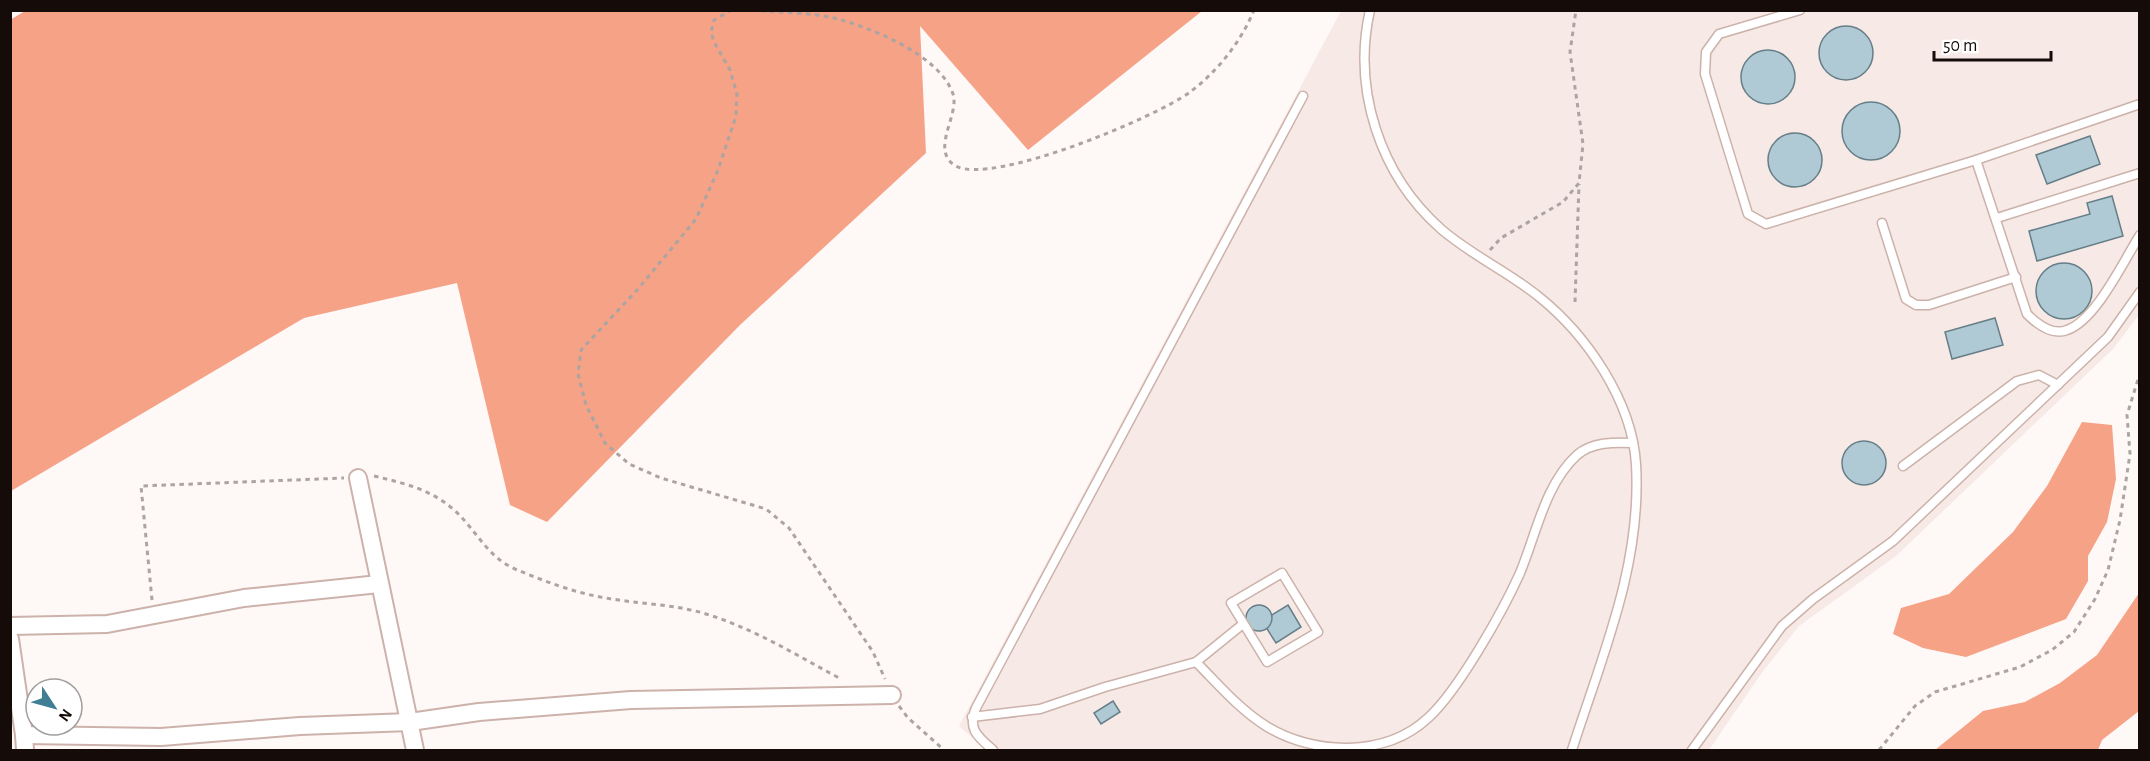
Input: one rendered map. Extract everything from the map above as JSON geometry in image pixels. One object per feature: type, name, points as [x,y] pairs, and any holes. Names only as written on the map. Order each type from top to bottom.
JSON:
[{"type":"street","points":[[358,478],[415,750]]},
{"type":"street","points":[[10,626],[107,624],[244,598],[379,584]]},
{"type":"street","points":[[10,639],[25,743],[300,726],[410,722],[479,712],[631,700],[892,695]]},
{"type":"lane","points":[[1370,10],[1364,50],[1366,88],[1385,154],[1404,187],[1424,212],[1452,238],[1538,296],[1576,330],[1605,371],[1628,423],[1633,443],[1636,510],[1630,562],[1572,750]]},
{"type":"lane","points":[[1800,10],[1719,34],[1706,52],[1705,75],[1748,214],[1766,224],[1791,219],[1976,160],[2139,104]]},
{"type":"lane","points":[[993,750],[974,732],[971,725],[972,717],[1304,96]]},
{"type":"lane","points":[[1976,160],[1997,218],[2026,314],[2042,328],[2066,331],[2088,317],[2139,236]]},
{"type":"lane","points":[[1997,218],[2139,174]]},
{"type":"lane","points":[[1882,223],[1906,299],[1916,305],[1929,305],[2016,277]]},
{"type":"lane","points":[[1692,750],[1782,626],[1813,599],[1893,542],[2108,337],[2139,292]]},
{"type":"lane","points":[[1903,466],[2018,381],[2039,375],[2058,385]]},
{"type":"lane","points":[[1196,662],[1256,720],[1278,733],[1305,743],[1349,748],[1406,733],[1436,710],[1493,623],[1518,576],[1549,498],[1564,470],[1579,453],[1588,447],[1633,443]]},
{"type":"lane","points":[[1282,573],[1318,632],[1267,662],[1243,624],[1232,603],[1282,573]]},
{"type":"lane","points":[[972,717],[1040,709],[1105,687],[1196,662],[1243,624]]},
{"type":"path","points":[[732,10],[714,20],[711,32],[730,70],[737,94],[736,116],[718,170],[696,219],[638,289],[581,350],[578,374],[586,405],[605,442],[629,464],[661,478],[766,509],[789,528],[873,652],[892,695],[908,718],[944,750]]},
{"type":"path","points":[[752,10],[834,18],[902,43],[939,70],[954,95],[952,118],[945,136],[946,154],[954,165],[969,171],[1060,150],[1116,131],[1165,110],[1191,91],[1224,61],[1254,10]]},
{"type":"path","points":[[1575,302],[1579,183],[1583,144],[1570,52],[1576,10]]},
{"type":"path","points":[[1484,259],[1501,238],[1563,202],[1579,183]]},
{"type":"path","points":[[1879,750],[1915,706],[1935,692],[2020,668],[2052,650],[2074,632],[2095,599],[2108,570],[2120,520],[2130,454],[2127,415],[2139,373]]},
{"type":"path","points":[[153,614],[141,486],[374,476],[415,486],[436,496],[455,511],[488,551],[507,565],[545,581],[603,598],[703,613],[760,633],[846,682]]},
{"type":"shaded area","points":[[25,11],[1202,11],[1028,150],[920,26],[926,153],[740,325],[547,522],[510,505],[457,283],[304,318],[11,491],[10,20]]},
{"type":"shaded area","points":[[1341,11],[2139,11],[2139,315],[2113,349],[1896,556],[1799,626],[1763,671],[1709,750],[986,750],[959,726]]},
{"type":"shaded area","points":[[2082,422],[2112,425],[2116,479],[2107,522],[2088,556],[2088,581],[2066,619],[1966,657],[1923,648],[1893,634],[1901,608],[1949,594],[2013,532],[2047,486]]},
{"type":"shaded area","points":[[2139,593],[2139,711],[2102,740],[2098,750],[1935,750],[1983,711],[2025,702],[2060,683],[2097,655]]},
{"type":"building","points":[[1841,26],[1851,26],[1861,30],[1869,38],[1873,53],[1869,68],[1861,76],[1851,80],[1841,80],[1831,76],[1823,68],[1819,58],[1819,48],[1823,38],[1831,30]]},
{"type":"building","points":[[1763,50],[1773,50],[1783,54],[1791,62],[1795,77],[1791,92],[1783,100],[1773,104],[1763,104],[1753,100],[1745,92],[1741,82],[1741,72],[1745,62],[1753,54]]},
{"type":"building","points":[[1871,102],[1882,104],[1895,115],[1900,131],[1898,142],[1887,155],[1871,160],[1860,158],[1847,147],[1842,131],[1844,120],[1855,107]]},
{"type":"building","points":[[1795,133],[1805,135],[1814,141],[1820,150],[1822,160],[1820,170],[1814,179],[1805,185],[1795,187],[1785,185],[1776,179],[1770,170],[1768,160],[1770,150],[1776,141],[1785,135]]},
{"type":"building","points":[[2090,136],[2100,164],[2047,184],[2036,155]]},
{"type":"building","points":[[2112,196],[2123,236],[2037,261],[2029,231],[2090,214],[2087,203]]},
{"type":"building","points":[[2064,263],[2075,265],[2084,271],[2090,280],[2092,291],[2090,302],[2084,311],[2075,317],[2064,319],[2053,317],[2044,311],[2038,302],[2036,291],[2038,280],[2044,271],[2053,265]]},
{"type":"building","points":[[1995,318],[2003,345],[1952,359],[1945,332]]},
{"type":"building","points":[[1864,441],[1879,448],[1886,463],[1879,478],[1864,485],[1849,478],[1842,463],[1849,448]]},
{"type":"building","points":[[1259,605],[1268,609],[1272,618],[1268,627],[1259,631],[1250,627],[1246,618],[1250,609]]},
{"type":"building","points":[[1288,605],[1301,627],[1276,643],[1262,621]]},
{"type":"building","points":[[1113,701],[1120,712],[1101,724],[1094,713]]}]
